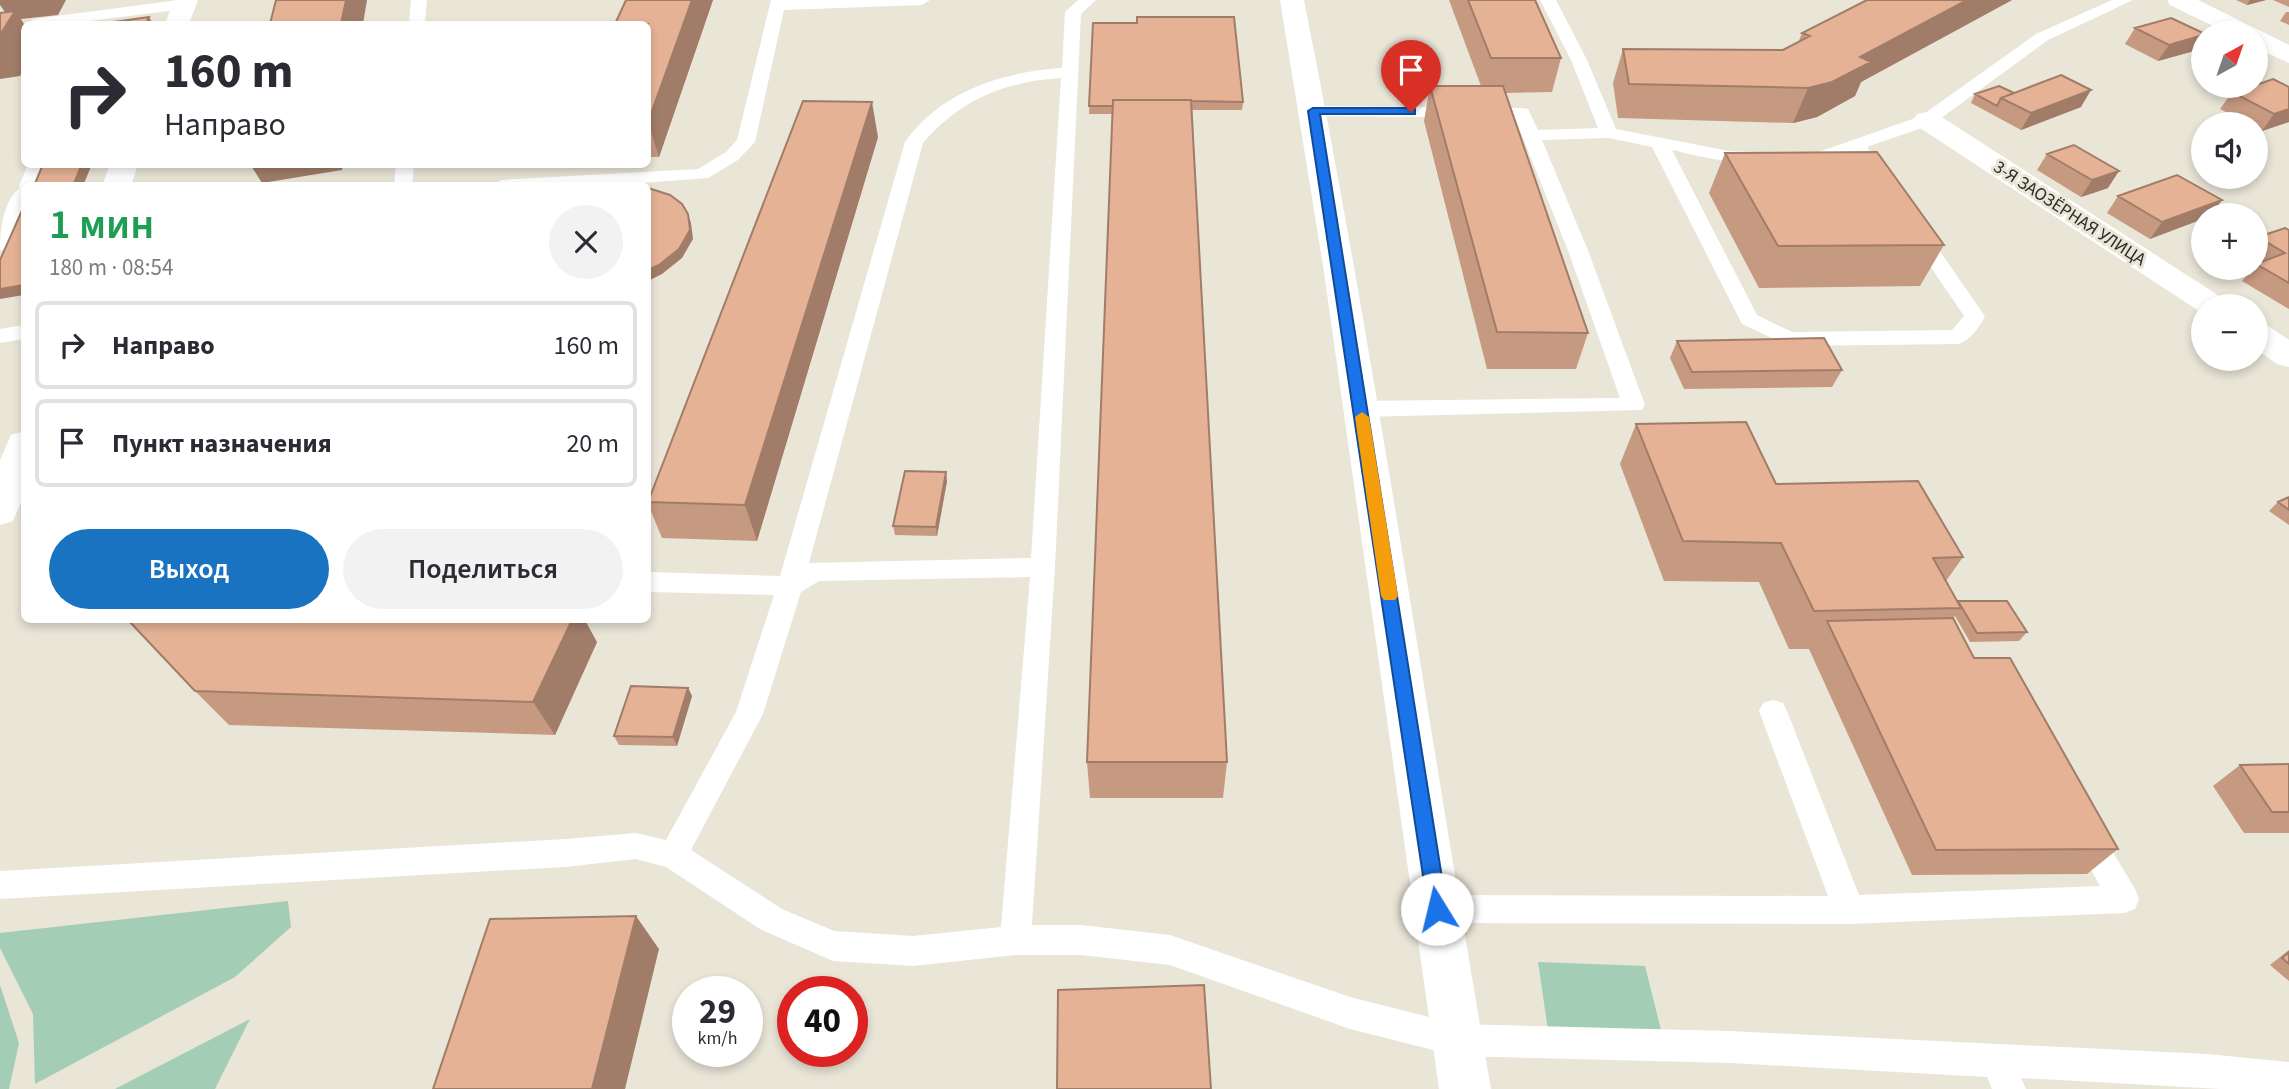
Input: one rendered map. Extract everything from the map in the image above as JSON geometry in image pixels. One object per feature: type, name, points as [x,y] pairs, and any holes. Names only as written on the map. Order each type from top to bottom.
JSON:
[{"type":"street","points":[[1292,0],[1313,111],[1361,409],[1465,1089]]},
{"type":"street","points":[[2179,0],[2222,21]]},
{"type":"street","points":[[2268,44],[2289,55]]},
{"type":"street","name":"3-Я ЗАОЗЁРНАЯ УЛИЦА","points":[[1927,120],[2195,294]]},
{"type":"street","points":[[2268,342],[2289,356]]},
{"type":"street","points":[[3,494],[21,451]]},
{"type":"lane","points":[[417,21],[419,0]]},
{"type":"lane","points":[[613,182],[702,174],[732,156],[746,142],[778,3],[922,0]]},
{"type":"lane","points":[[1015,940],[1043,567],[1073,12],[1088,0]]},
{"type":"lane","points":[[1548,0],[1579,60],[1609,133]]},
{"type":"lane","points":[[1534,135],[1609,133],[1660,145],[1729,156],[1815,159],[1927,120],[2042,37],[2125,0]]},
{"type":"lane","points":[[66,21],[182,10]]},
{"type":"lane","points":[[674,855],[749,714],[790,586],[914,142],[929,121],[951,104],[987,88],[1021,77],[1071,74]]},
{"type":"lane","points":[[1313,111],[1522,113],[1534,135],[1634,405],[1361,409]]},
{"type":"lane","points":[[1660,145],[1749,319],[1789,339],[1958,337],[1975,317],[1904,214]]},
{"type":"lane","points":[[1857,145],[1888,191]]},
{"type":"lane","points":[[2,245],[21,200]]},
{"type":"lane","points":[[0,336],[21,332]]},
{"type":"lane","points":[[651,583],[790,586],[815,571],[1043,567]]},
{"type":"lane","points":[[1773,711],[1849,910]]},
{"type":"lane","points":[[1437,909],[1849,910],[2124,899],[2071,806]]},
{"type":"lane","points":[[0,885],[636,846],[674,855],[771,919],[833,946],[913,951],[1015,940],[1081,940],[1170,950],[1350,1013],[1457,1040],[1730,1047],[2004,1075],[2207,1071],[2289,1079]]},
{"type":"green space","points":[[288,901],[291,927],[235,977],[35,1084],[33,1014],[0,948],[0,933]]},
{"type":"green space","points":[[1538,962],[1645,966],[1662,1034],[1548,1030]]},
{"type":"green space","points":[[0,985],[19,1043],[9,1089],[0,1089]]},
{"type":"green space","points":[[250,1019],[215,1089],[115,1089]]},
{"type":"building","points":[[276,0],[346,0],[342,21],[271,21]]},
{"type":"building","points":[[626,0],[692,0],[651,114],[651,21],[616,21]]},
{"type":"building","points":[[1468,0],[1535,0],[1561,58],[1491,58]]},
{"type":"building","points":[[1867,0],[1967,0],[1860,57],[1871,62],[1832,82],[1808,88],[1629,84],[1623,49],[1783,50],[1810,36],[1802,33]]},
{"type":"building","points":[[15,11],[0,35],[0,13]]},
{"type":"building","points":[[149,17],[147,21],[121,21]]},
{"type":"building","points":[[1137,17],[1234,17],[1243,102],[1113,100],[1113,106],[1089,106],[1093,23],[1137,23]]},
{"type":"building","points":[[2171,18],[2191,27],[2191,39],[2169,45],[2135,28]]},
{"type":"building","points":[[2061,75],[2091,90],[2031,113],[2001,98]]},
{"type":"building","points":[[2273,79],[2289,87],[2289,109],[2274,114],[2243,98],[2268,98],[2268,81]]},
{"type":"building","points":[[1430,86],[1503,86],[1588,333],[1497,332]]},
{"type":"building","points":[[1999,86],[2014,93],[2001,98],[1997,106],[1975,94]]},
{"type":"building","points":[[1113,100],[1191,100],[1227,762],[1087,762]]},
{"type":"building","points":[[803,101],[872,102],[745,505],[651,502],[651,494]]},
{"type":"building","points":[[2074,145],[2119,171],[2092,180],[2047,154]]},
{"type":"building","points":[[1877,152],[1944,245],[1778,246],[1725,153]]},
{"type":"building","points":[[41,168],[80,168],[75,182],[36,182]]},
{"type":"building","points":[[2177,175],[2191,183],[2191,189],[2202,189],[2222,200],[2214,203],[2191,203],[2191,211],[2162,222],[2118,196]]},
{"type":"building","points":[[651,189],[670,195],[682,204],[688,214],[690,230],[679,249],[651,269]]},
{"type":"building","points":[[21,213],[21,286],[0,289],[0,260]]},
{"type":"building","points":[[2285,228],[2289,230],[2289,283],[2268,271],[2268,259],[2285,253],[2268,243],[2268,234]]},
{"type":"building","points":[[1824,338],[1842,370],[1692,372],[1677,341]]},
{"type":"building","points":[[1746,422],[1776,484],[1918,481],[1963,557],[1933,558],[1961,608],[1814,611],[1781,543],[1683,541],[1636,424]]},
{"type":"building","points":[[905,471],[946,472],[936,527],[893,526]]},
{"type":"building","points":[[2289,497],[2289,510],[2278,502]]},
{"type":"building","points":[[1958,601],[2007,601],[2027,632],[1977,633]]},
{"type":"building","points":[[1953,618],[1974,658],[2010,658],[2118,849],[1936,850],[1827,621]]},
{"type":"building","points":[[131,623],[571,623],[533,702],[195,691]]},
{"type":"building","points":[[631,686],[688,688],[673,737],[614,736]]},
{"type":"building","points":[[2289,764],[2289,812],[2272,812],[2240,765]]},
{"type":"building","points":[[636,916],[592,1089],[433,1089],[490,919]]},
{"type":"building","points":[[2289,952],[2289,964],[2282,958]]},
{"type":"building","points":[[1204,985],[1211,1089],[1057,1089],[1058,990]]},
{"type":"slow traffic","points":[[1362,417],[1389,596]]},
{"type":"route","points":[[1411,112],[1313,111],[1437,909]]}]
